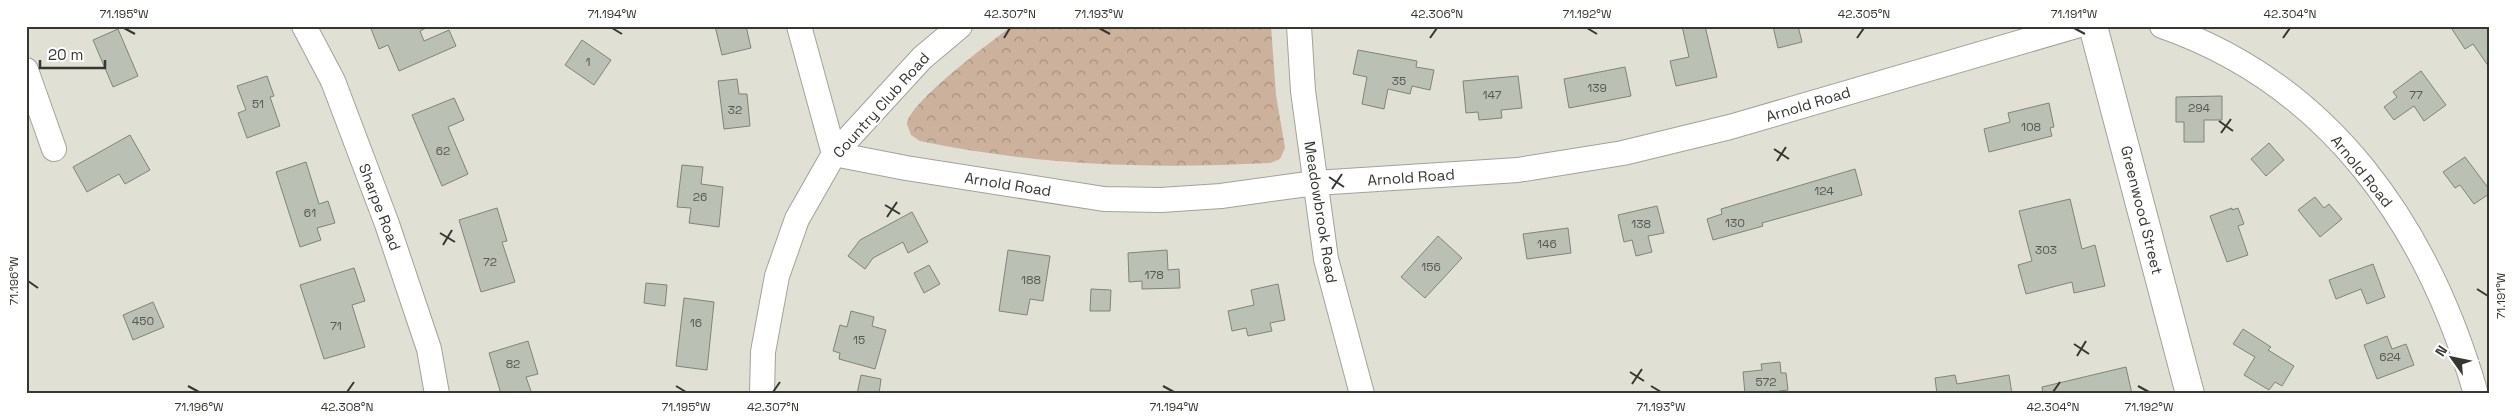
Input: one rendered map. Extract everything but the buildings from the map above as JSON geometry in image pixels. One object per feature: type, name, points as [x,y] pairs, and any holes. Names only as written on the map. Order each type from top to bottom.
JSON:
[{"type":"street","name":"Sharpe Road","points":[[304,26],[332,81],[387,224],[429,349],[437,394]]},
{"type":"street","points":[[800,26],[834,154]]},
{"type":"street","name":"Country Club Road","points":[[762,394],[762,352],[777,276],[797,219],[834,154],[922,58],[960,26]]},
{"type":"street","name":"Meadowbrook Road","points":[[1299,26],[1302,92],[1326,259],[1362,394]]},
{"type":"street","name":"Arnold Road","points":[[834,154],[906,168],[1104,199],[1161,200],[1221,196],[1315,183],[1518,170],[1623,153],[1730,128],[2076,26]]},
{"type":"street","name":"Greenwood Street","points":[[2093,26],[2190,394]]},
{"type":"street","name":"Arnold Road","points":[[2162,26],[2200,40],[2274,82],[2314,114],[2349,151],[2394,211],[2436,282],[2460,340],[2476,394]]},
{"type":"street","points":[[26,70],[54,149]]},
{"type":"green space","points":[[1012,26],[1271,26],[1276,95],[1285,148],[1280,159],[1270,163],[1225,165],[1094,164],[1008,156],[920,141],[911,135],[907,124],[911,114],[921,102],[952,73]]}]
